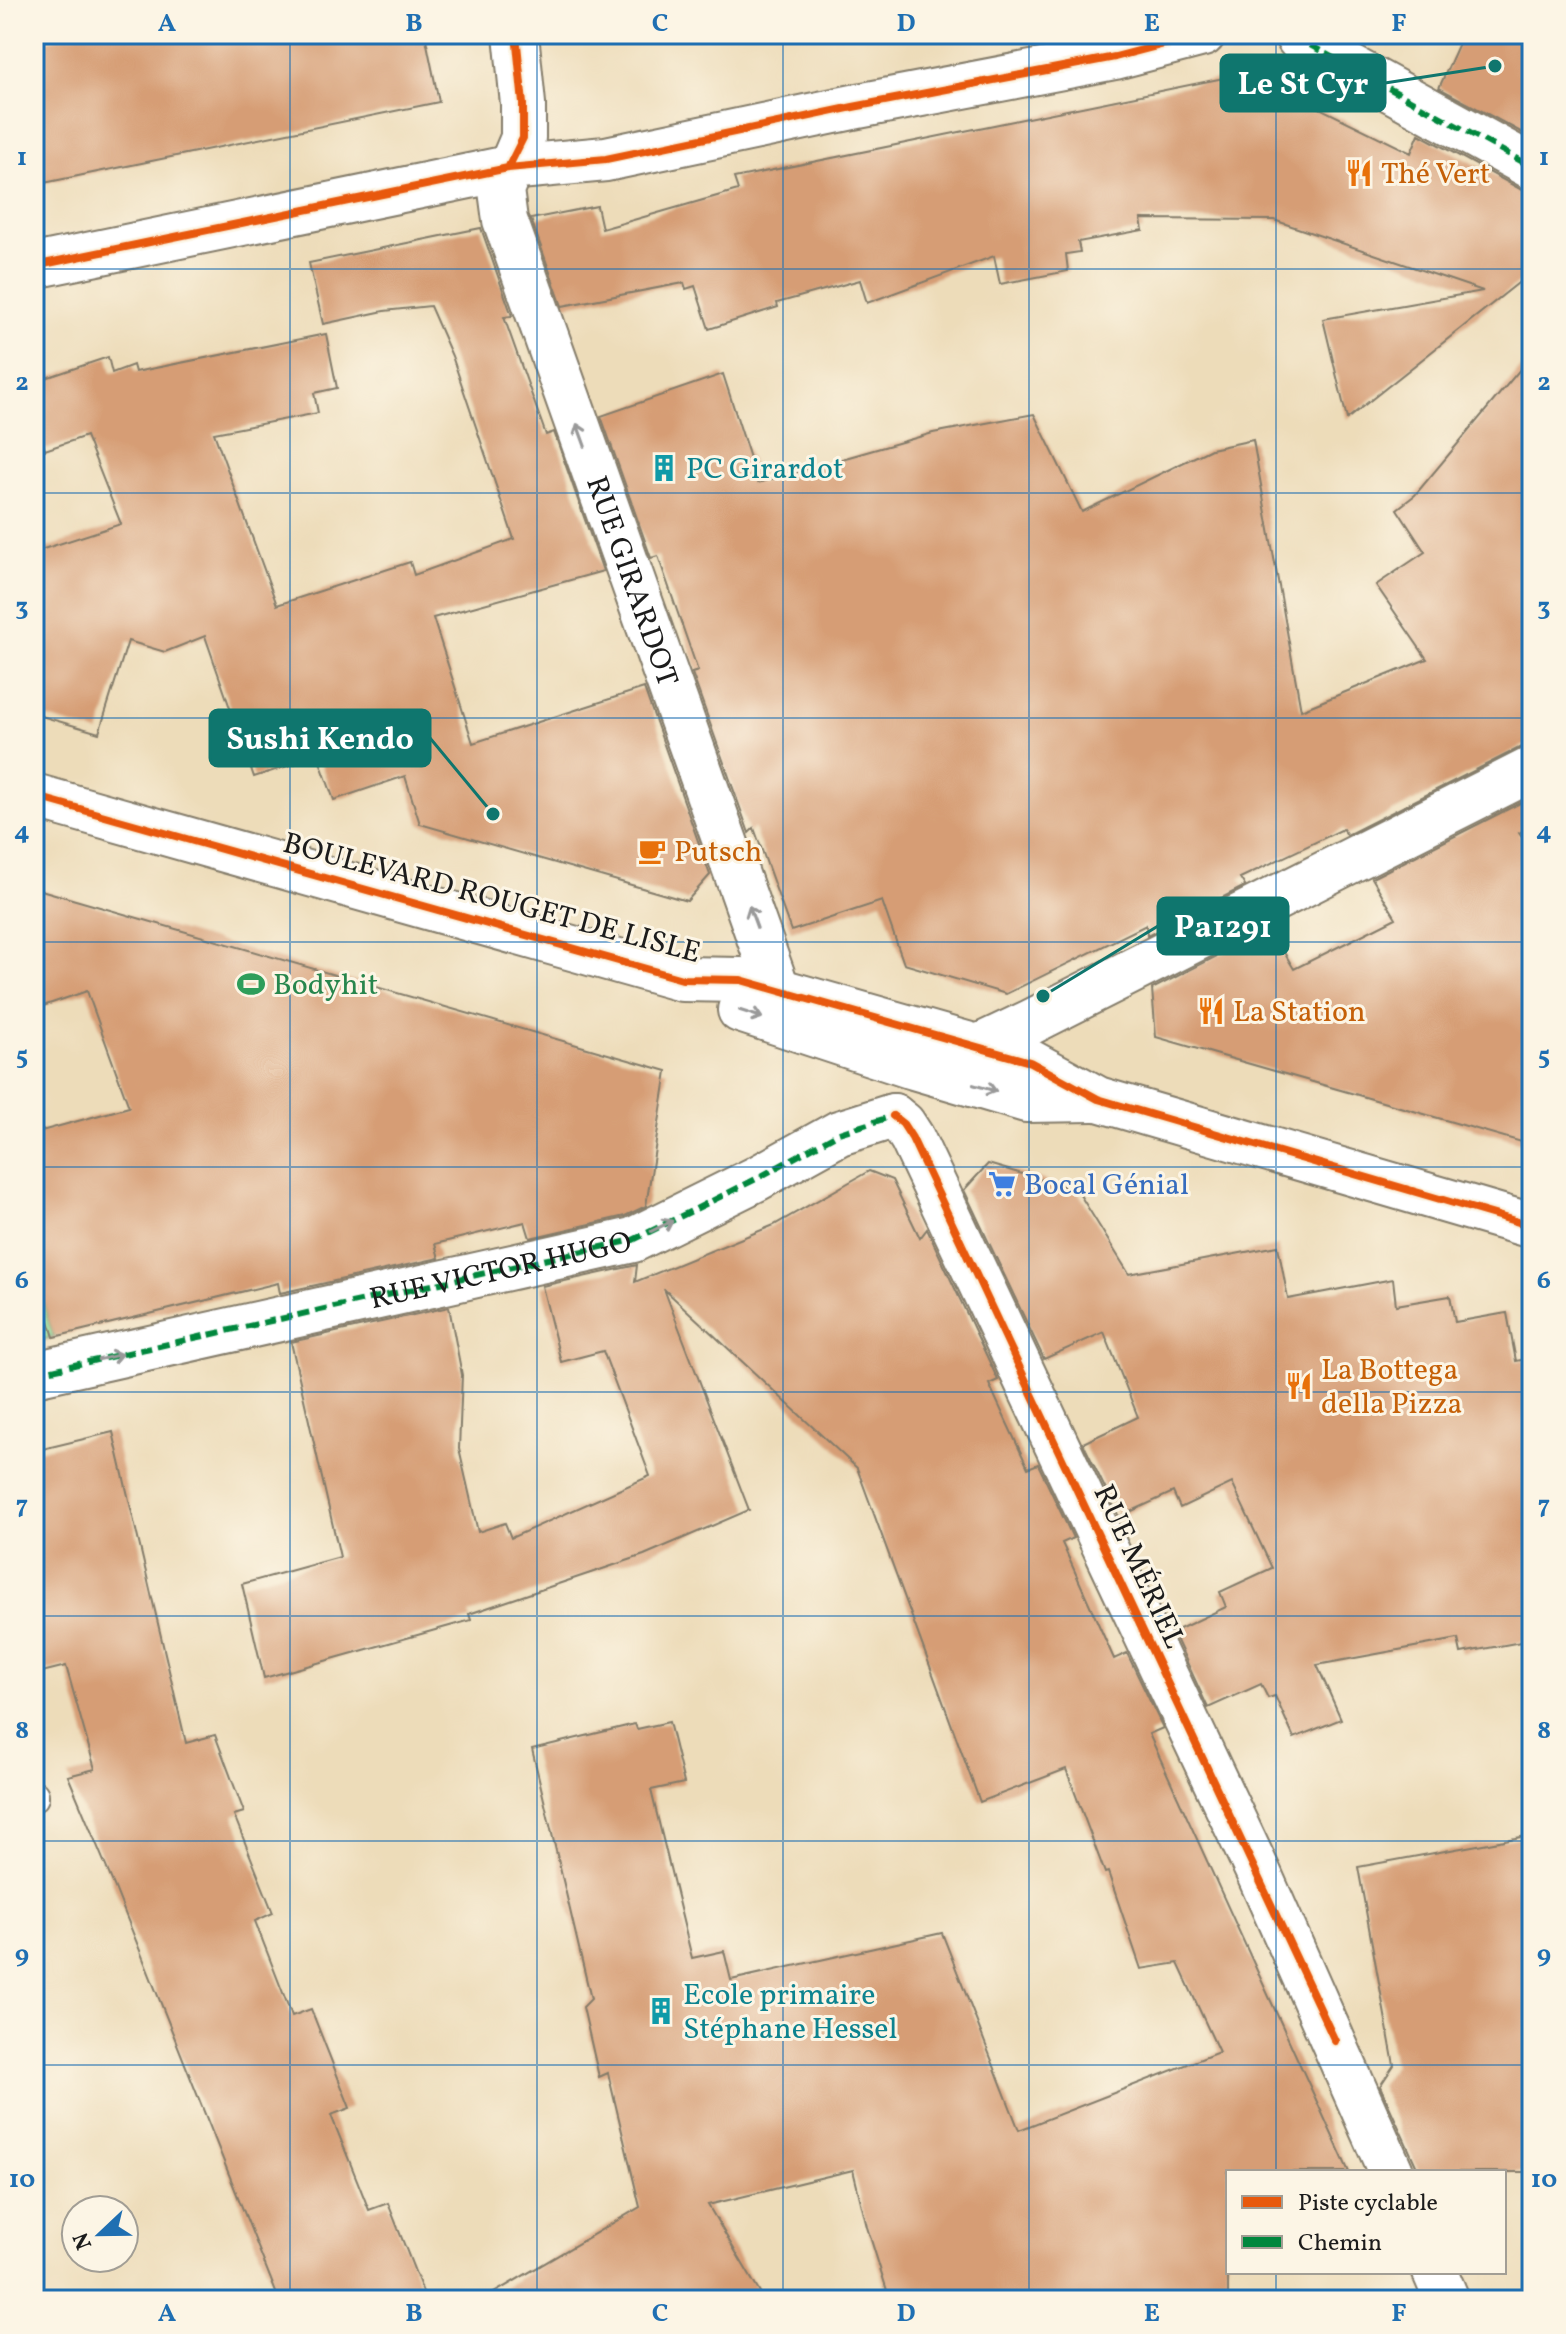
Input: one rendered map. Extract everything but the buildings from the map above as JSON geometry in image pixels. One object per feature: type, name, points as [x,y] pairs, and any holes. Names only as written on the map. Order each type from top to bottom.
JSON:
[{"type":"street","name":"RUE GIRARDOT","points":[[516,34],[523,138],[501,190],[505,220],[778,991]]},
{"type":"street","points":[[34,266],[508,168],[606,159],[853,107],[1115,57],[1203,34]]},
{"type":"street","points":[[1296,34],[1299,39],[1532,167]]},
{"type":"street","points":[[976,1048],[1532,769]]},
{"type":"street","name":"BOULEVARD ROUGET DE LISLE","points":[[34,796],[682,979],[735,1009],[1026,1100],[1098,1099]]},
{"type":"street","name":"BOULEVARD ROUGET DE LISLE","points":[[682,979],[741,980],[1030,1062],[1098,1099],[1532,1226]]},
{"type":"street","points":[[893,1116],[910,1066]]},
{"type":"street","name":"RUE VICTOR HUGO","points":[[34,1374],[633,1240],[756,1179],[839,1133],[893,1116]]},
{"type":"street","name":"RUE MÉRIEL","points":[[893,1116],[912,1138],[1335,2041],[1390,2170]]},
{"type":"street","points":[[1436,2274],[1447,2300]]},
{"type":"green space","points":[[34,1272],[54,1337],[34,1342]]},
{"type":"marked path","points":[[1296,34],[1299,39],[1532,167]]},
{"type":"marked path","points":[[34,1374],[633,1240],[756,1179],[839,1133],[893,1116]]},
{"type":"cycle path","points":[[508,168],[523,138],[516,34]]},
{"type":"cycle path","points":[[34,266],[508,168],[606,159],[853,107],[1115,57],[1203,34]]},
{"type":"cycle path","points":[[34,796],[682,979],[741,980],[1030,1062],[1098,1099],[1532,1226]]},
{"type":"cycle path","points":[[893,1116],[912,1138],[1335,2041]]},
{"type":"place","name":"Le St Cyr","points":[[1495,66]]},
{"type":"place","name":"Thé Vert","points":[[1359,173]]},
{"type":"place","name":"PC Girardot","points":[[664,468]]},
{"type":"place","name":"Sushi Kendo","points":[[493,814]]},
{"type":"place","name":"Putsch","points":[[652,851]]},
{"type":"place","name":"Bodyhit","points":[[251,984]]},
{"type":"place","name":"Pa1291","points":[[1043,996]]},
{"type":"place","name":"La Station","points":[[1211,1011]]},
{"type":"place","name":"Bocal Génial","points":[[1002,1184]]},
{"type":"place","name":"La Bottega della Pizza","points":[[1299,1386]]},
{"type":"place","name":"Ecole primaire Stéphane Hessel","points":[[661,2011]]}]
